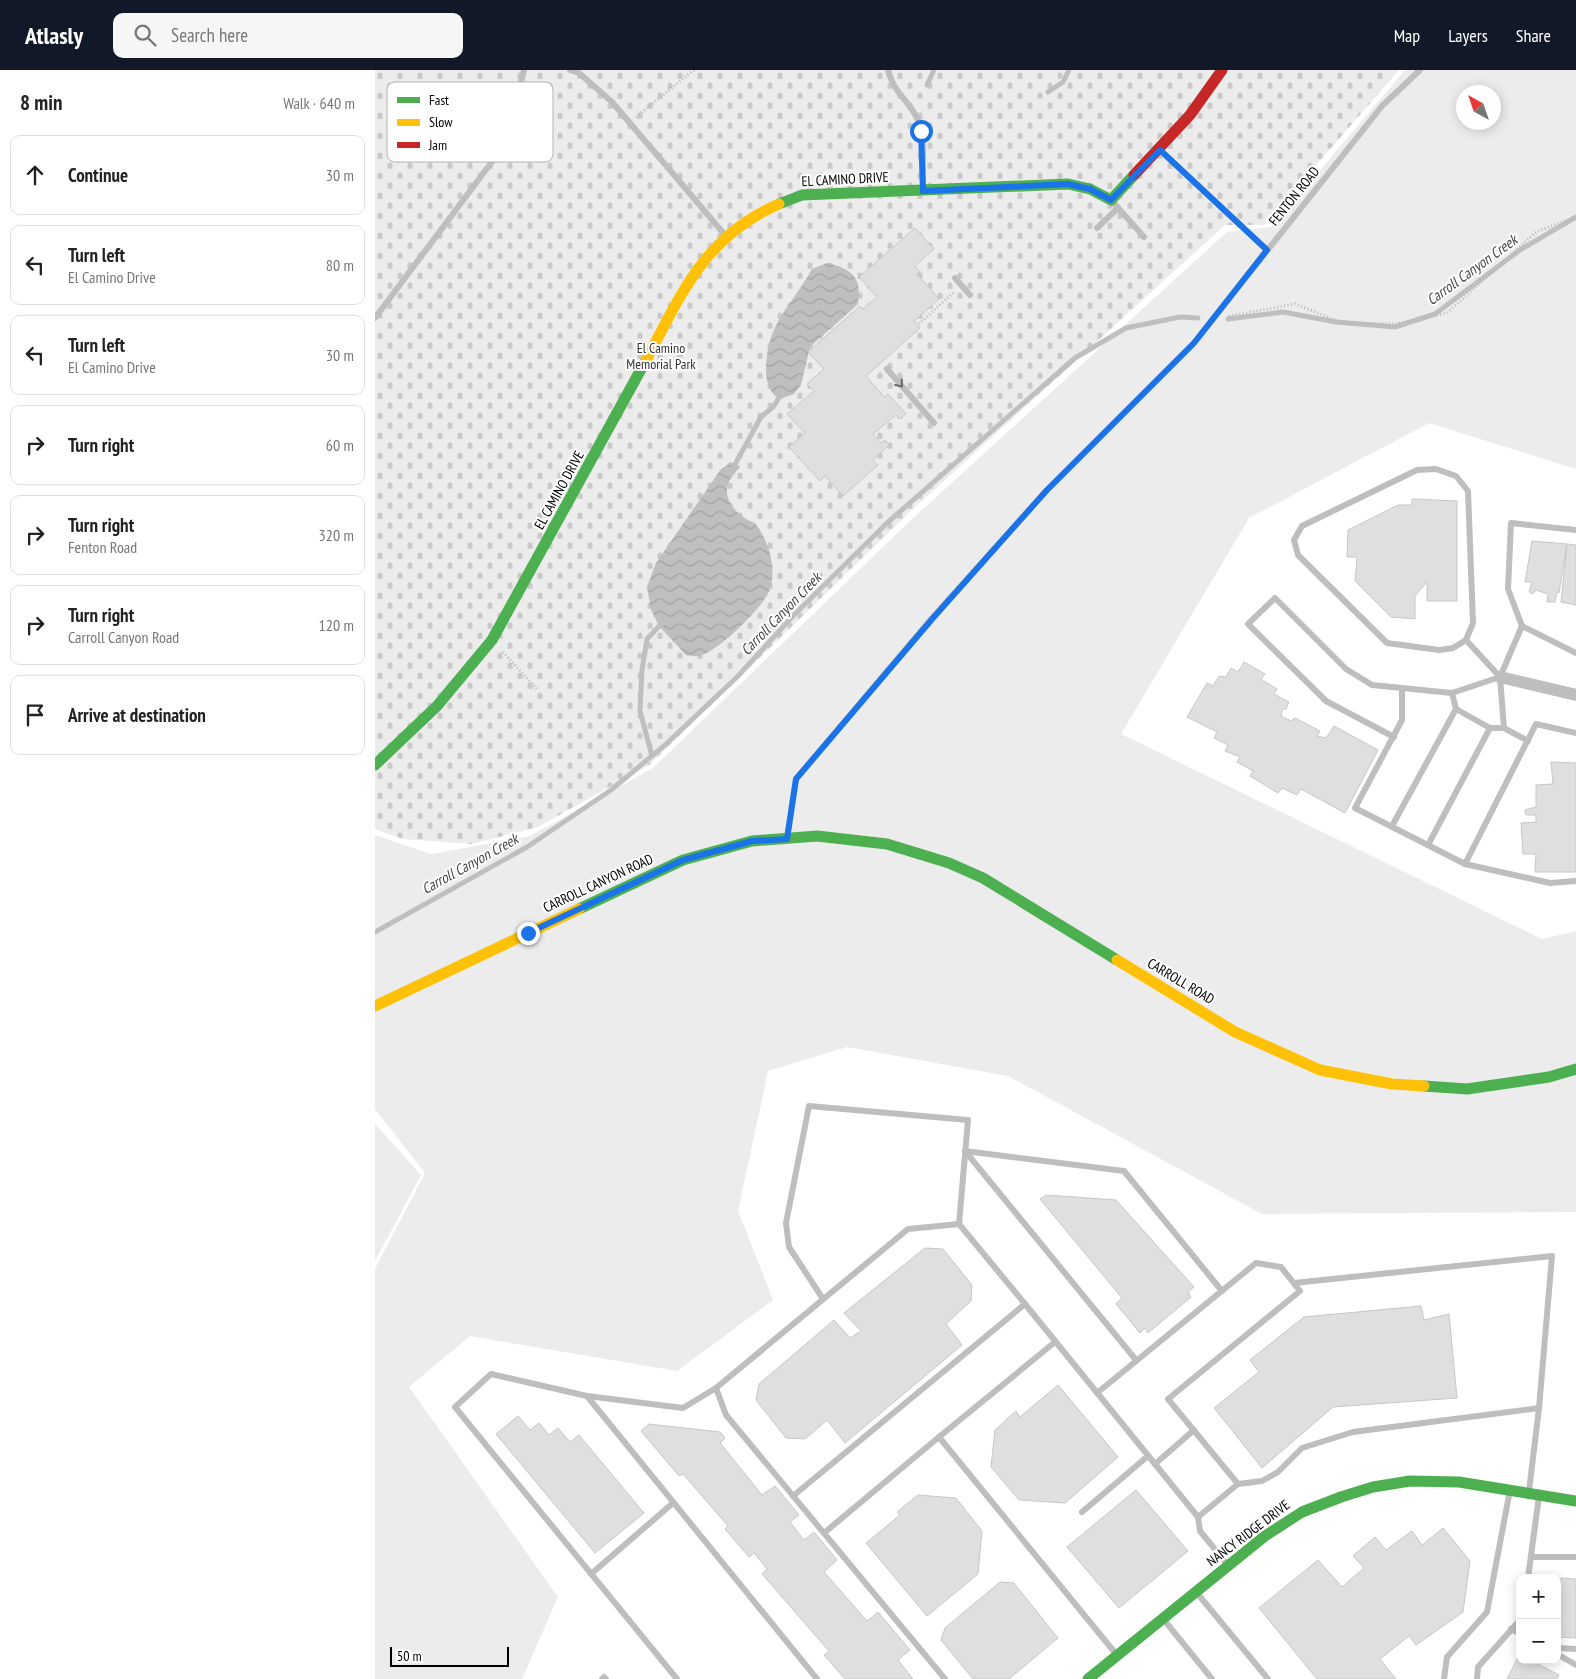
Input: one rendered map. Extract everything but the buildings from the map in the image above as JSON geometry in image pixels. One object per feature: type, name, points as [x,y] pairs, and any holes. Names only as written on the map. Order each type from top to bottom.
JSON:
[{"type":"street","points":[[1115,204],[1191,115],[1222,70]]},
{"type":"street","name":"EL CAMINO DRIVE","points":[[375,765],[438,707],[469,672],[492,640],[696,269],[726,236],[752,216],[767,208],[802,195],[1068,184],[1115,204]]},
{"type":"street","points":[[1500,677],[1576,695]]},
{"type":"street","name":"CARROLL ROAD","points":[[787,839],[817,836],[854,839],[887,844],[949,863],[983,878],[1235,1032],[1320,1070],[1392,1084],[1467,1089],[1549,1077],[1576,1069]]},
{"type":"street","name":"CARROLL CANYON ROAD","points":[[375,1006],[683,860],[752,841],[787,839]]},
{"type":"street","name":"NANCY RIDGE DRIVE","points":[[1088,1679],[1265,1536],[1302,1512],[1373,1487],[1410,1481],[1459,1482],[1576,1501]]},
{"type":"lane","points":[[570,70],[579,73],[597,88],[630,122],[726,236]]},
{"type":"lane","points":[[888,70],[897,92],[918,120],[921,131],[923,191]]},
{"type":"lane","name":"FENTON ROAD","points":[[787,839],[796,779],[933,618],[1047,490],[1194,343],[1382,106],[1420,70]]},
{"type":"lane","points":[[1160,150],[1267,250]]},
{"type":"lane","points":[[375,318],[492,162]]},
{"type":"lane","points":[[1097,228],[1115,204],[1144,237]]},
{"type":"lane","points":[[955,278],[970,295]]},
{"type":"lane","points":[[887,369],[934,423]]},
{"type":"lane","points":[[1436,469],[1456,476],[1468,491],[1473,623],[1465,640],[1453,648],[1439,650],[1387,643],[1298,554],[1294,540],[1302,526],[1417,470],[1436,469]]},
{"type":"lane","points":[[1576,530],[1511,523],[1508,589],[1522,626],[1576,653]]},
{"type":"lane","points":[[1394,737],[1326,701],[1249,624],[1275,598],[1346,669],[1372,685],[1452,693],[1500,677]]},
{"type":"lane","points":[[1504,728],[1500,677],[1522,626]]},
{"type":"lane","points":[[1465,640],[1500,677]]},
{"type":"lane","points":[[1402,689],[1402,720],[1355,808],[1465,864],[1549,883],[1576,882]]},
{"type":"lane","points":[[1392,826],[1456,709],[1452,693]]},
{"type":"lane","points":[[1456,709],[1489,728],[1504,728],[1528,741]]},
{"type":"lane","points":[[1465,864],[1536,724],[1576,733]]},
{"type":"lane","points":[[1428,845],[1489,728]]},
{"type":"lane","points":[[823,1298],[789,1247],[786,1223],[809,1106],[968,1120],[959,1224],[1198,1517],[1200,1531],[1228,1566]]},
{"type":"lane","points":[[965,1151],[1124,1171],[1222,1290]]},
{"type":"lane","points":[[965,1151],[1136,1360]]},
{"type":"lane","points":[[677,1679],[455,1407],[491,1374],[587,1396],[683,1408],[715,1388],[908,1228],[959,1224]]},
{"type":"lane","points":[[1294,1283],[1552,1256],[1539,1408],[1529,1574]]},
{"type":"lane","points":[[1097,1393],[1256,1263],[1281,1267],[1301,1291],[1168,1399],[1238,1484]]},
{"type":"lane","points":[[793,1496],[1025,1304]]},
{"type":"lane","points":[[823,1533],[1055,1342]]},
{"type":"lane","points":[[715,1388],[726,1415],[945,1679]]},
{"type":"lane","points":[[587,1396],[817,1679]]},
{"type":"lane","points":[[1198,1517],[1238,1484],[1262,1481],[1278,1472],[1302,1448],[1353,1432],[1539,1408]]},
{"type":"lane","points":[[1155,1464],[1194,1430]]},
{"type":"lane","points":[[939,1437],[1117,1656]]},
{"type":"lane","points":[[1082,1512],[1148,1456]]},
{"type":"lane","points":[[1444,1679],[1447,1657],[1487,1612],[1510,1490]]},
{"type":"lane","points":[[591,1574],[673,1502]]},
{"type":"lane","points":[[1531,1557],[1576,1557]]},
{"type":"lane","points":[[1196,1592],[1268,1679]]},
{"type":"lane","points":[[1163,1618],[1212,1679]]},
{"type":"lane","points":[[1477,1679],[1479,1667],[1516,1624]]},
{"type":"lane","points":[[1511,1629],[1516,1632]]},
{"type":"lane","points":[[1561,1648],[1576,1649]]},
{"type":"lane","points":[[1561,1656],[1576,1665]]},
{"type":"lane","points":[[602,1679],[604,1677],[606,1679]]},
{"type":"path","points":[[630,122],[694,70]]},
{"type":"path","points":[[1213,318],[1295,304],[1343,323],[1396,324],[1447,313],[1536,232],[1576,217]]},
{"type":"path","points":[[919,324],[961,285]]},
{"type":"path","points":[[492,640],[537,689]]},
{"type":"green space","name":"El Camino Memorial Park","points":[[375,70],[1399,70],[1264,225],[1225,225],[913,509],[649,765],[538,827],[472,844],[403,839],[375,829]]},
{"type":"green space","points":[[1405,70],[1576,70],[1576,469],[1429,423],[1249,518],[1121,734],[1542,939],[1576,931],[1576,1212],[1262,1214],[1008,1076],[847,1047],[768,1071],[738,1211],[773,1300],[677,1371],[470,1336],[409,1387],[558,1597],[522,1679],[375,1679],[375,1269],[425,1173],[375,1109],[375,835],[431,854],[530,836],[653,768],[910,521],[1227,232],[1272,227]]},
{"type":"green space","points":[[375,1124],[421,1175],[375,1261]]},
{"type":"water","points":[[827,263],[843,268],[854,276],[859,287],[858,304],[810,347],[801,385],[794,394],[780,399],[771,391],[766,377],[770,341],[781,317],[812,269]]},
{"type":"water","points":[[730,463],[736,463],[740,467],[728,484],[727,490],[730,503],[744,518],[755,523],[764,537],[772,563],[772,581],[770,589],[760,606],[730,636],[700,656],[686,655],[659,626],[651,610],[647,587],[656,563],[721,469]]},
{"type":"waterway","points":[[927,85],[934,70]]},
{"type":"waterway","points":[[1048,92],[1063,82],[1069,70]]},
{"type":"waterway","name":"Carroll Canyon Creek","points":[[1228,319],[1283,312],[1336,322],[1395,327],[1435,314],[1520,250],[1576,217]]},
{"type":"waterway","name":"Carroll Canyon Creek","points":[[375,932],[527,847],[611,790],[665,745],[737,677],[793,616],[887,523],[1075,358],[1126,328],[1180,317],[1198,318]]},
{"type":"waterway","points":[[733,468],[761,417],[774,406],[781,394]]},
{"type":"waterway","points":[[652,756],[640,711],[642,670],[647,639],[663,622]]},
{"type":"traffic: fast","points":[[779,204],[802,195],[1068,184],[1090,189],[1111,200],[1134,175]]},
{"type":"traffic: fast","points":[[375,765],[437,706],[492,640],[645,362]]},
{"type":"traffic: fast","points":[[579,909],[683,860],[752,841],[817,836],[887,844],[949,863],[983,878],[1117,960]]},
{"type":"traffic: fast","points":[[1424,1086],[1467,1089],[1549,1077],[1576,1069]]},
{"type":"traffic: fast","points":[[1088,1679],[1265,1536],[1302,1512],[1341,1497],[1373,1487],[1410,1481],[1459,1482],[1576,1501]]},
{"type":"traffic: slow","points":[[645,362],[683,291],[713,250],[731,233],[753,217],[779,204]]},
{"type":"traffic: slow","points":[[375,1006],[579,909]]},
{"type":"traffic: slow","points":[[1117,960],[1235,1032],[1320,1070],[1392,1084],[1424,1086]]},
{"type":"traffic: jam","points":[[1134,175],[1190,115],[1222,70]]},
{"type":"route","points":[[528,933],[683,860],[752,841],[787,839],[796,779],[933,618],[1047,490],[1194,343],[1267,250],[1160,150],[1111,200],[1090,189],[1068,184],[923,191],[921,131]]}]
